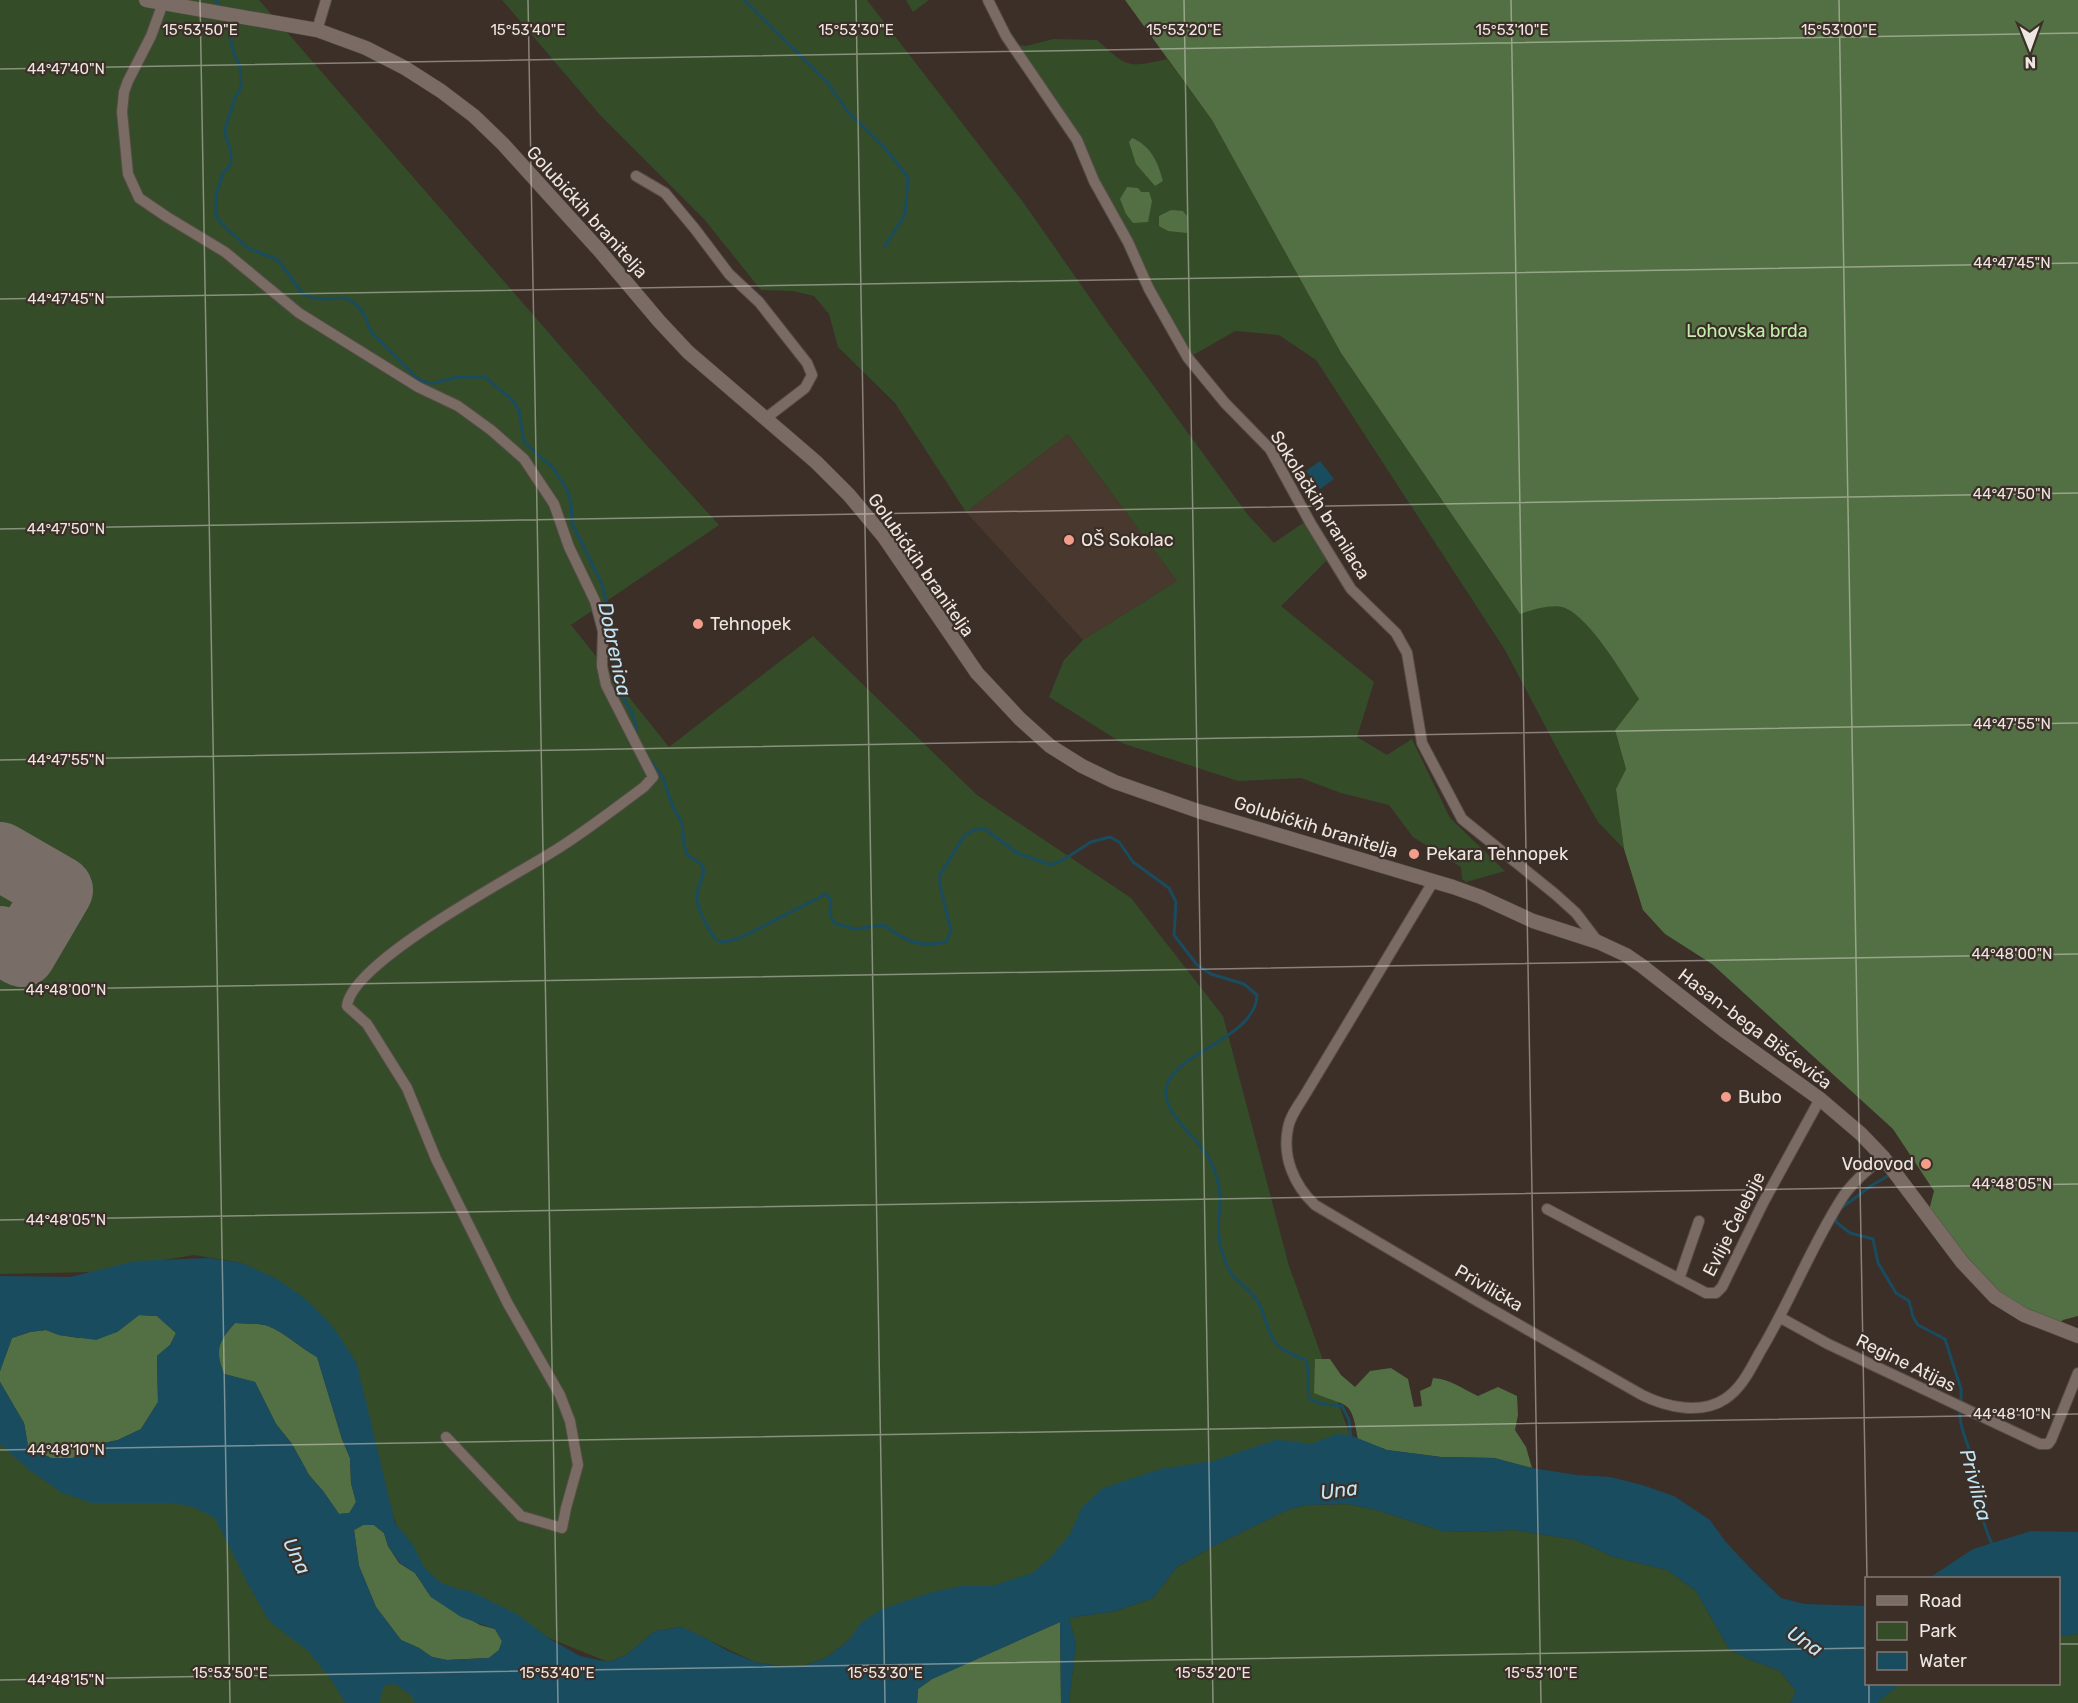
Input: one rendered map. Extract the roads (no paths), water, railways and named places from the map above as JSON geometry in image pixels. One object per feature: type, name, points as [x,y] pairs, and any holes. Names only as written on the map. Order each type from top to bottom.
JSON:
[{"type":"street","name":"Golubićkih branitelja","points":[[146,0],[317,30],[366,48],[405,68],[474,116],[503,144],[688,352],[816,462],[849,495],[884,537],[977,673],[1020,719],[1050,746],[1082,766],[1115,782],[1198,811],[1482,897],[1533,921],[1598,942]]},
{"type":"street","points":[[317,30],[326,0]]},
{"type":"street","name":"Sokolačkih branilaca","points":[[988,0],[1006,36],[1077,140],[1094,181],[1128,242],[1149,289],[1188,358],[1225,403],[1270,449],[1311,524],[1351,589],[1396,633],[1407,653],[1422,743],[1462,819],[1555,894],[1576,913],[1598,942]]},
{"type":"street","points":[[170,4],[151,36],[124,92],[122,112],[128,174],[139,198],[225,252],[298,313],[418,387],[458,406],[491,430],[524,459],[554,504],[569,547],[596,601],[603,631],[602,666],[606,685],[653,777],[644,787],[554,851],[405,943],[356,986],[348,999],[347,1006],[367,1024],[407,1088],[436,1159],[508,1304],[560,1395],[570,1421],[578,1465],[562,1528],[521,1516],[446,1437]]},
{"type":"street","points":[[636,176],[665,193],[729,274],[759,303],[807,363],[812,375],[805,388],[766,418]]},
{"type":"street","name":"Privilička","points":[[1433,882],[1293,1115],[1288,1127],[1288,1154],[1292,1171],[1303,1194],[1315,1204],[1479,1302],[1642,1395],[1668,1405],[1705,1406],[1727,1398],[1745,1377],[1780,1318],[1840,1200],[1883,1157]]},
{"type":"street","name":"Hasan-bega Bišćevića","points":[[1598,942],[1626,955],[1642,966],[1731,1036],[1820,1099],[1862,1134],[1883,1157],[1962,1262],[1995,1297],[2024,1315],[2078,1336]]},
{"type":"street","name":"Evlije Čelebije","points":[[1547,1209],[1706,1293],[1716,1293],[1722,1287],[1763,1203],[1820,1099]]},
{"type":"street","points":[[1679,1279],[1699,1221]]},
{"type":"street","name":"Regine Atijas","points":[[1780,1318],[1828,1344],[2040,1444],[2051,1440],[2078,1373]]},
{"type":"water","points":[[1320,461],[1334,479],[1320,489],[1306,471]]},
{"type":"water","name":"Una","points":[[209,1258],[242,1263],[277,1279],[303,1297],[329,1322],[357,1364],[395,1523],[413,1545],[424,1567],[440,1582],[470,1591],[517,1614],[550,1639],[580,1656],[608,1662],[626,1655],[655,1631],[682,1627],[755,1662],[780,1666],[805,1665],[826,1658],[849,1640],[861,1623],[882,1609],[932,1592],[961,1586],[995,1585],[1032,1573],[1050,1558],[1070,1534],[1082,1507],[1103,1488],[1160,1469],[1213,1461],[1275,1440],[1310,1444],[1337,1434],[1350,1435],[1387,1450],[1441,1457],[1494,1458],[1532,1468],[1610,1477],[1674,1496],[1710,1520],[1725,1541],[1781,1598],[1805,1604],[1865,1606],[1865,1685],[1899,1685],[1877,1703],[1790,1703],[1796,1691],[1780,1671],[1729,1649],[1696,1591],[1667,1570],[1614,1557],[1576,1540],[1514,1530],[1442,1531],[1376,1510],[1347,1504],[1307,1505],[1287,1510],[1177,1567],[1153,1598],[1116,1611],[1069,1618],[1076,1643],[1069,1703],[1061,1703],[1060,1622],[932,1679],[918,1689],[917,1703],[415,1703],[411,1695],[395,1684],[384,1686],[379,1703],[345,1703],[333,1682],[308,1651],[269,1621],[215,1518],[193,1507],[172,1503],[92,1503],[62,1493],[28,1469],[0,1444],[0,1382],[24,1423],[28,1446],[51,1458],[73,1458],[85,1447],[118,1440],[141,1429],[158,1402],[157,1356],[170,1345],[176,1333],[157,1316],[139,1315],[117,1332],[96,1340],[59,1335],[46,1330],[12,1338],[0,1371],[0,1276],[70,1277],[135,1261]],"holes":[[[235,1323],[268,1326],[281,1333],[317,1357],[350,1458],[351,1483],[356,1502],[349,1513],[339,1514],[309,1475],[292,1444],[276,1424],[255,1382],[224,1374],[219,1352],[225,1336]],[[363,1525],[374,1525],[384,1533],[388,1546],[400,1563],[415,1573],[431,1597],[461,1617],[495,1629],[502,1641],[499,1650],[489,1658],[447,1660],[432,1657],[401,1640],[376,1607],[359,1566],[354,1530]]]},
{"type":"water","points":[[2031,1531],[2078,1532],[2078,1634],[2060,1636],[2060,1577],[1931,1577],[1973,1549]]},
{"type":"waterway","name":"Dobrenica","points":[[215,0],[221,8]]},
{"type":"waterway","points":[[744,0],[827,82],[848,112],[885,148],[908,177],[905,215],[885,246]]},
{"type":"waterway","name":"Dobrenica","points":[[226,20],[234,54],[240,66],[241,88],[235,98],[225,129],[231,158],[230,166],[223,173],[216,196],[216,217],[248,248],[278,260],[302,293],[313,298],[346,298],[354,303],[362,310],[371,332],[417,378],[427,383],[435,383],[457,377],[485,377],[511,399],[519,410],[524,442],[554,469],[567,490],[571,503],[572,523],[602,584],[614,634],[619,683],[622,696],[636,725],[637,738]]},
{"type":"waterway","name":"Dobrenica","points":[[647,756],[663,778],[673,807],[682,823],[688,856],[704,868],[697,900],[703,918],[716,940],[725,942],[740,938],[826,894],[831,900],[830,914],[834,923],[855,929],[884,925],[913,942],[928,944],[946,942],[951,931],[940,885],[940,875],[964,836],[976,829],[985,829],[1017,853],[1051,865],[1091,842],[1110,837],[1119,842],[1133,862],[1169,888],[1176,902],[1174,935],[1197,965],[1211,974],[1244,984],[1257,995],[1253,1009],[1245,1022],[1176,1071],[1168,1082],[1167,1102],[1178,1121],[1207,1155],[1215,1172],[1220,1197],[1218,1227],[1228,1268],[1257,1300],[1272,1337],[1278,1345],[1289,1353],[1306,1360],[1309,1398],[1318,1403],[1342,1406],[1349,1420],[1351,1439]]},
{"type":"waterway","name":"Privilica","points":[[1897,1171],[1914,1162]]},
{"type":"waterway","name":"Privilica","points":[[1840,1209],[1891,1174]]},
{"type":"waterway","name":"Privilica","points":[[1836,1215],[1836,1222],[1850,1233],[1873,1239],[1878,1263],[1896,1293],[1909,1301],[1913,1317],[1918,1325],[1945,1339],[1961,1389],[1961,1404]]},
{"type":"waterway","name":"Privilica","points":[[1960,1411],[1981,1513],[1993,1546]]},
{"type":"place","name":"OŠ Sokolac","points":[[1069,540]]},
{"type":"place","name":"Tehnopek","points":[[698,624]]},
{"type":"place","name":"Pekara Tehnopek","points":[[1414,854]]},
{"type":"place","name":"Bubo","points":[[1726,1097]]},
{"type":"place","name":"Vodovod","points":[[1926,1164]]},
{"type":"park label","name":"Lohovska brda","points":[[1747,331]]}]
